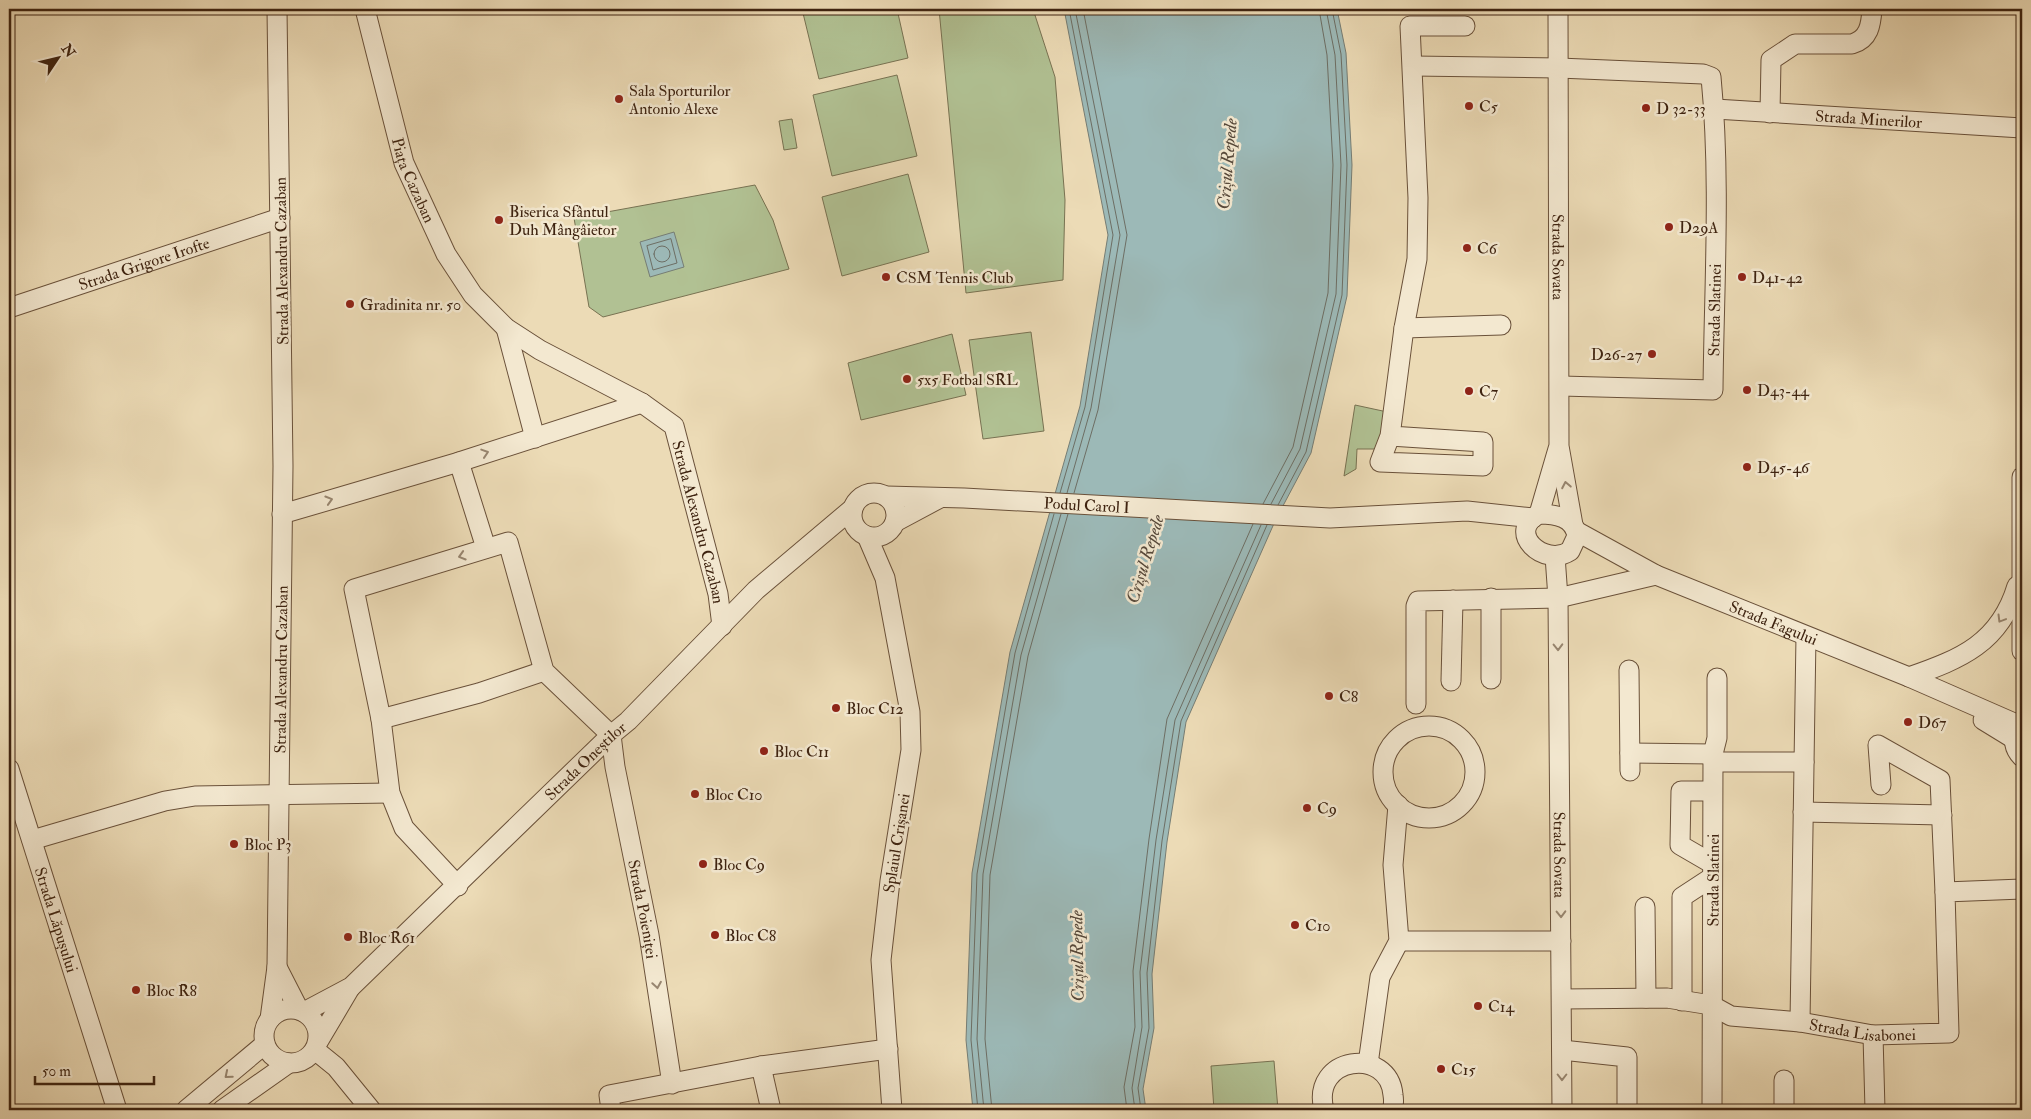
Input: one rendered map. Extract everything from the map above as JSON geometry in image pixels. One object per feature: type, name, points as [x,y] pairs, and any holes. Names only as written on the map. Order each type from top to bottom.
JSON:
[{"type":"street","name":"Strada Alexandru Cazaban","points":[[270,1019],[277,967],[282,514],[278,9]]},
{"type":"street","name":"Piața Cazaban","points":[[365,9],[404,163],[424,209],[446,254],[473,295],[506,328]]},
{"type":"street","name":"Strada Sovata","points":[[1558,9],[1559,446],[1575,528]]},
{"type":"street","points":[[1770,113],[1771,60],[1795,44],[1852,44],[1859,42],[1866,35],[1871,24],[1872,9]]},
{"type":"street","points":[[1390,436],[1483,442],[1483,466],[1380,462],[1390,436],[1404,328],[1417,259],[1418,198],[1414,66],[1410,26],[1465,26]]},
{"type":"street","points":[[1414,66],[1559,68]]},
{"type":"street","name":"Strada Slatinei","points":[[1559,68],[1703,74],[1711,78],[1715,109],[1713,390],[1560,386]]},
{"type":"street","name":"Strada Minerilor","points":[[1715,109],[2022,128]]},
{"type":"street","name":"Strada Grigore Irofte","points":[[9,308],[280,218]]},
{"type":"street","points":[[1404,328],[1501,325]]},
{"type":"street","name":"Strada Alexandru Cazaban","points":[[506,328],[540,350],[642,402],[674,426],[718,594],[722,626]]},
{"type":"street","points":[[506,328],[534,438]]},
{"type":"street","points":[[282,514],[459,462],[642,402]]},
{"type":"street","name":"Strada Sovata","points":[[1536,516],[1559,446]]},
{"type":"street","points":[[459,462],[486,548]]},
{"type":"street","points":[[2022,478],[2022,651]]},
{"type":"street","points":[[862,533],[852,516],[852,509],[860,497],[867,494],[878,493],[886,496],[895,509],[891,528]]},
{"type":"street","name":"Podul Carol I","points":[[886,496],[964,498],[1330,518],[1381,517],[1434,511],[1467,511],[1494,514]]},
{"type":"street","points":[[821,536],[862,533],[879,536],[941,497]]},
{"type":"street","name":"Strada Oneștilor","points":[[301,1011],[350,987],[458,886],[612,734],[628,721],[756,590],[852,509]]},
{"type":"street","name":"Strada Fagului","points":[[1494,514],[1563,517],[1575,528],[1656,575],[1917,680],[2019,730],[2018,752],[2022,757]]},
{"type":"street","name":"Strada Fagului","points":[[1494,514],[1527,540],[1534,549],[1563,554],[1628,560]]},
{"type":"street","points":[[1527,540],[1527,528],[1536,516]]},
{"type":"street","name":"Splaiul Crișanei","points":[[891,528],[886,578],[910,712],[911,750],[890,881],[881,960],[892,1110]]},
{"type":"street","points":[[1563,554],[1576,542],[1575,528]]},
{"type":"street","name":"Splaiul Crișanei","points":[[862,533],[886,578]]},
{"type":"street","points":[[458,886],[404,828],[390,793],[381,718],[354,589],[508,542],[544,671],[612,734]]},
{"type":"street","name":"Strada Sovata","points":[[1562,1110],[1558,598],[1563,554]]},
{"type":"street","points":[[1619,584],[1628,560]]},
{"type":"street","points":[[1416,704],[1416,606],[1418,601],[1558,598],[1656,575]]},
{"type":"street","points":[[1917,680],[1952,662],[1985,640],[2006,611],[2021,575]]},
{"type":"street","points":[[1491,598],[1491,678]]},
{"type":"street","points":[[1451,681],[1453,600]]},
{"type":"street","points":[[1800,1022],[1806,636]]},
{"type":"street","points":[[1630,670],[1630,771]]},
{"type":"street","points":[[381,718],[479,693],[544,671]]},
{"type":"street","name":"Strada Slatinei","points":[[1712,1110],[1711,870],[1713,758],[1717,738],[1717,678]]},
{"type":"street","points":[[1368,1064],[1380,977],[1399,941],[1393,865],[1398,805],[1389,793],[1384,779],[1384,764],[1389,750],[1398,738],[1411,730],[1426,726],[1440,727],[1454,733],[1466,743],[1473,756],[1475,772],[1473,787],[1466,800],[1454,811],[1440,816],[1425,818],[1410,814],[1398,805]]},
{"type":"street","name":"Strada Poieniței","points":[[612,734],[615,767],[640,903],[649,935],[672,1084]]},
{"type":"street","points":[[1881,785],[1878,745],[1940,780],[1945,892],[2022,889]]},
{"type":"street","points":[[1630,752],[1804,762]]},
{"type":"street","name":"Strada Lăpușului","points":[[9,769],[103,1070],[118,1110]]},
{"type":"street","points":[[1682,1001],[1682,896],[1711,870],[1680,845],[1681,791],[1712,791]]},
{"type":"street","points":[[32,840],[165,801],[195,796],[390,793]]},
{"type":"street","points":[[1803,812],[1942,815]]},
{"type":"street","name":"Strada Lisabonei","points":[[1562,999],[1646,998],[1682,1001],[1711,1005],[1731,1016],[1800,1022],[1873,1035],[1949,1033],[1945,892]]},
{"type":"street","points":[[1645,907],[1646,998]]},
{"type":"street","points":[[1399,941],[1561,941]]},
{"type":"street","name":"Strada Alexandru Cazaban","points":[[277,967],[301,1011]]},
{"type":"street","name":"Strada Oneștilor","points":[[317,1046],[350,987]]},
{"type":"street","points":[[289,1064],[274,1057],[265,1044],[264,1035],[270,1019],[282,1011],[301,1011],[316,1025],[317,1046],[371,1110]]},
{"type":"street","points":[[1873,1035],[1876,1110]]},
{"type":"street","points":[[186,1110],[265,1044]]},
{"type":"street","points":[[222,1110],[289,1064],[304,1060],[317,1046]]},
{"type":"street","points":[[611,1110],[609,1095],[761,1066],[888,1049]]},
{"type":"street","points":[[1562,1050],[1627,1057],[1627,1110]]},
{"type":"street","points":[[1324,1110],[1321,1100],[1325,1082],[1333,1072],[1351,1063],[1368,1064],[1379,1069],[1393,1088],[1394,1105],[1392,1110]]},
{"type":"street","points":[[761,1066],[771,1110]]},
{"type":"street","name":"Strada Lăpușului","points":[[103,1070],[107,1110]]},
{"type":"street","points":[[1784,1080],[1784,1110]]},
{"type":"green space","points":[[802,9],[897,9],[908,58],[819,79]]},
{"type":"green space","points":[[939,9],[1033,9],[1055,77],[1065,200],[1063,280],[966,293]]},
{"type":"green space","points":[[897,75],[917,156],[832,176],[813,95]]},
{"type":"green space","points":[[792,119],[797,148],[784,150],[779,121]]},
{"type":"green space","points":[[908,174],[929,252],[842,276],[822,197]]},
{"type":"green space","points":[[755,185],[773,220],[789,269],[603,317],[589,307],[574,218]]},
{"type":"green space","name":"5x5 Fotbal SRL","points":[[1031,332],[1044,431],[983,439],[969,340]]},
{"type":"green space","name":"5x5 Fotbal SRL","points":[[952,334],[966,395],[861,420],[848,363]]},
{"type":"green space","points":[[1355,405],[1392,413],[1384,449],[1357,449],[1356,469],[1344,476]]},
{"type":"green space","points":[[1274,1061],[1278,1110],[1214,1110],[1211,1066]]},
{"type":"water","name":"Crișul Repede","points":[[1064,9],[1337,9],[1346,53],[1352,165],[1347,296],[1311,453],[1276,519],[1186,722],[1167,842],[1152,974],[1154,1028],[1143,1089],[1146,1110],[973,1110],[966,1040],[972,873],[1010,652],[1080,406],[1108,235]]},
{"type":"water","points":[[674,232],[684,267],[650,277],[640,242]]},
{"type":"place","name":"Sala Sporturilor Antonio Alexe","points":[[619,99]]},
{"type":"place","name":"C5","points":[[1469,106]]},
{"type":"place","name":"D 32-33","points":[[1646,108]]},
{"type":"place","name":"Biserica Sfântul Duh Mângâietor","points":[[499,220]]},
{"type":"place","name":"D29A","points":[[1669,227]]},
{"type":"place","name":"C6","points":[[1467,248]]},
{"type":"place","name":"CSM Tennis Club","points":[[886,277]]},
{"type":"place","name":"D41-42","points":[[1742,277]]},
{"type":"place","name":"Gradinita nr. 50","points":[[350,304]]},
{"type":"place","name":"D26-27","points":[[1652,354]]},
{"type":"place","name":"5x5 Fotbal SRL","points":[[907,379]]},
{"type":"place","name":"D43-44","points":[[1747,390]]},
{"type":"place","name":"C7","points":[[1469,391]]},
{"type":"place","name":"D45-46","points":[[1747,467]]},
{"type":"place","name":"C8","points":[[1329,696]]},
{"type":"place","name":"Bloc C12","points":[[836,708]]},
{"type":"place","name":"D67","points":[[1908,722]]},
{"type":"place","name":"Bloc C11","points":[[764,751]]},
{"type":"place","name":"Bloc C10","points":[[695,794]]},
{"type":"place","name":"C9","points":[[1307,808]]},
{"type":"place","name":"Bloc P3","points":[[234,844]]},
{"type":"place","name":"Bloc C9","points":[[703,864]]},
{"type":"place","name":"C10","points":[[1295,925]]},
{"type":"place","name":"Bloc C8","points":[[715,935]]},
{"type":"place","name":"Bloc R61","points":[[348,937]]},
{"type":"place","name":"Bloc R8","points":[[136,990]]},
{"type":"place","name":"C14","points":[[1478,1006]]},
{"type":"place","name":"C15","points":[[1441,1069]]}]
